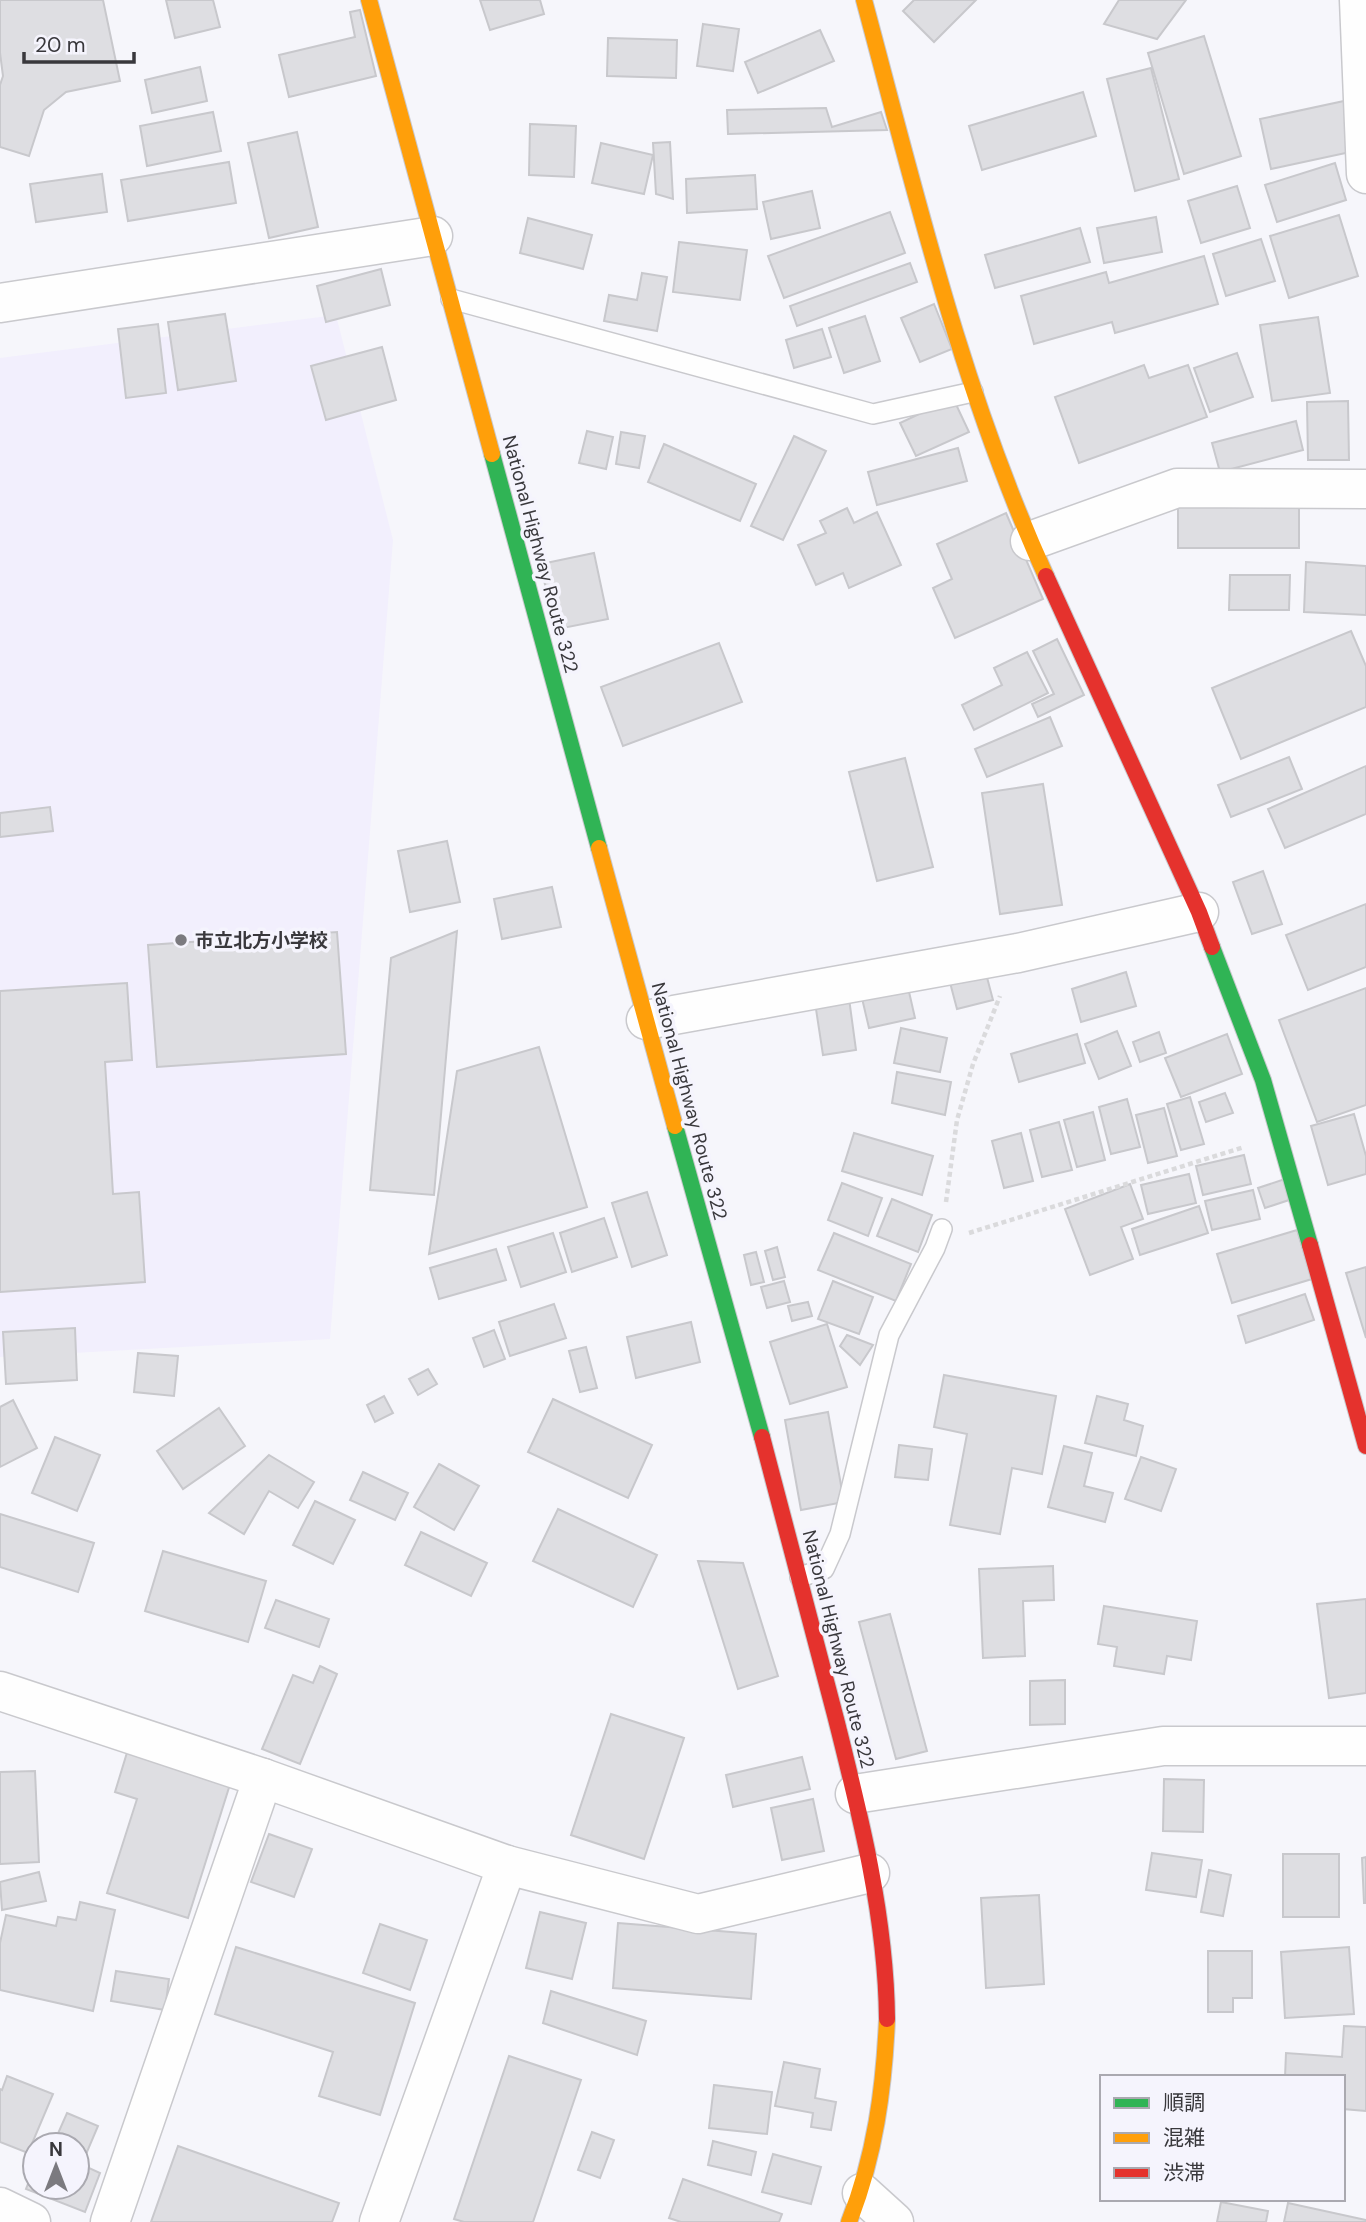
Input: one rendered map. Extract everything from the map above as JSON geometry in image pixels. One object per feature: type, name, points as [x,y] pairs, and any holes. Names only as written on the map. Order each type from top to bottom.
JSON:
[{"type":"main road","name":"National Highway Route 322","points":[[369,0],[800,1577],[855,1794],[883,1956],[887,2037],[878,2114],[856,2207]]},
{"type":"main road","points":[[867,2],[920,210],[973,392],[1030,541],[1199,912],[1263,1080],[1366,1446]]},
{"type":"street","points":[[1359,0],[1366,174]]},
{"type":"street","points":[[0,303],[433,236]]},
{"type":"street","points":[[1030,541],[1177,488],[1366,489]]},
{"type":"street","points":[[646,1020],[1018,953],[1199,912]]},
{"type":"street","points":[[0,1691],[263,1778],[507,1865],[698,1914],[870,1873]]},
{"type":"street","points":[[855,1794],[1163,1746],[1366,1746]]},
{"type":"street","points":[[110,2222],[263,1778]]},
{"type":"street","points":[[379,2222],[507,1865]]},
{"type":"street","points":[[0,2207],[31,2222]]},
{"type":"street","points":[[856,2207],[894,2222]]},
{"type":"lane","points":[[451,299],[873,414],[973,392]]},
{"type":"lane","points":[[800,1577],[824,1569],[840,1534],[889,1335],[935,1248],[942,1229]]},
{"type":"path","points":[[1018,953],[973,1064],[957,1120],[942,1229],[963,1235],[1279,1136]]},
{"type":"shaded area","name":"市立北方小学校","points":[[336,315],[393,540],[330,1339],[0,1357],[0,358]]},
{"type":"building","points":[[0,0],[103,0],[120,81],[66,92],[44,110],[29,156],[0,147],[0,85],[3,76]]},
{"type":"building","points":[[166,0],[213,0],[220,27],[175,38]]},
{"type":"building","points":[[480,0],[540,0],[544,14],[490,30]]},
{"type":"building","points":[[914,0],[976,0],[934,42],[903,11]]},
{"type":"building","points":[[1119,0],[1186,0],[1157,39],[1104,24]]},
{"type":"building","points":[[360,10],[376,76],[289,97],[279,55],[355,37],[350,12]]},
{"type":"building","points":[[703,24],[739,29],[733,71],[697,66]]},
{"type":"building","points":[[820,30],[834,61],[758,93],[745,62]]},
{"type":"building","points":[[1204,36],[1241,156],[1184,174],[1148,53]]},
{"type":"building","points":[[608,38],[677,40],[676,78],[607,76]]},
{"type":"building","points":[[200,67],[207,101],[152,113],[145,80]]},
{"type":"building","points":[[1151,68],[1179,179],[1135,191],[1107,79]]},
{"type":"building","points":[[1083,92],[1096,136],[982,170],[969,126]]},
{"type":"building","points":[[1344,101],[1355,151],[1271,169],[1260,119]]},
{"type":"building","points":[[826,108],[832,127],[881,112],[887,130],[728,134],[727,110]]},
{"type":"building","points":[[213,112],[221,151],[147,166],[140,126]]},
{"type":"building","points":[[530,124],[576,126],[574,177],[529,175]]},
{"type":"building","points":[[297,132],[318,227],[269,238],[248,143]]},
{"type":"building","points":[[670,142],[673,199],[656,194],[653,143]]},
{"type":"building","points":[[601,143],[653,155],[644,194],[592,183]]},
{"type":"building","points":[[229,162],[236,203],[128,221],[121,180]]},
{"type":"building","points":[[1335,163],[1346,200],[1277,222],[1265,185]]},
{"type":"building","points":[[102,174],[107,212],[36,222],[30,184]]},
{"type":"building","points":[[755,175],[757,209],[687,213],[686,179]]},
{"type":"building","points":[[1237,186],[1250,228],[1201,243],[1188,201]]},
{"type":"building","points":[[812,191],[820,228],[771,239],[763,202]]},
{"type":"building","points":[[890,212],[905,253],[784,298],[768,256]]},
{"type":"building","points":[[1339,215],[1358,276],[1289,298],[1270,236]]},
{"type":"building","points":[[1156,217],[1162,252],[1104,263],[1097,228]]},
{"type":"building","points":[[528,218],[592,235],[583,269],[520,253]]},
{"type":"building","points":[[1080,228],[1090,262],[995,288],[985,255]]},
{"type":"building","points":[[1261,239],[1275,281],[1226,296],[1213,254]]},
{"type":"building","points":[[679,242],[747,250],[740,300],[673,292]]},
{"type":"building","points":[[1204,256],[1218,304],[1115,333],[1112,322],[1034,344],[1021,296],[1106,272],[1109,283]]},
{"type":"building","points":[[910,263],[917,282],[797,326],[790,306]]},
{"type":"building","points":[[381,269],[390,305],[326,322],[317,286]]},
{"type":"building","points":[[642,273],[667,277],[657,331],[604,321],[609,295],[637,300]]},
{"type":"building","points":[[934,304],[952,349],[920,362],[901,318]]},
{"type":"building","points":[[225,314],[236,381],[178,390],[168,322]]},
{"type":"building","points":[[865,316],[880,361],[844,373],[829,328]]},
{"type":"building","points":[[1318,317],[1330,393],[1272,401],[1260,325]]},
{"type":"building","points":[[158,324],[166,393],[126,398],[118,329]]},
{"type":"building","points":[[822,329],[831,357],[794,368],[786,340]]},
{"type":"building","points":[[382,347],[396,400],[326,420],[311,366]]},
{"type":"building","points":[[1237,353],[1253,397],[1210,412],[1194,368]]},
{"type":"building","points":[[1144,365],[1149,378],[1188,365],[1207,417],[1079,463],[1055,397]]},
{"type":"building","points":[[953,398],[969,432],[916,456],[900,423]]},
{"type":"building","points":[[1348,401],[1349,460],[1308,460],[1307,402]]},
{"type":"building","points":[[1296,421],[1303,450],[1220,472],[1212,443]]},
{"type":"building","points":[[587,431],[613,437],[606,469],[579,463]]},
{"type":"building","points":[[621,432],[645,436],[639,468],[616,464]]},
{"type":"building","points":[[794,436],[826,451],[783,540],[751,526]]},
{"type":"building","points":[[664,444],[756,484],[740,521],[648,482]]},
{"type":"building","points":[[958,448],[967,481],[877,505],[868,472]]},
{"type":"building","points":[[1178,497],[1299,497],[1299,548],[1178,548]]},
{"type":"building","points":[[847,508],[854,523],[877,512],[901,565],[849,588],[843,573],[816,585],[798,545],[826,533],[820,521]]},
{"type":"building","points":[[1006,513],[1043,599],[955,638],[933,588],[952,579],[937,544]]},
{"type":"building","points":[[594,553],[608,619],[563,628],[551,616],[541,564]]},
{"type":"building","points":[[1306,562],[1366,566],[1366,615],[1304,612]]},
{"type":"building","points":[[1230,575],[1290,575],[1289,610],[1229,610]]},
{"type":"building","points":[[1351,631],[1366,666],[1366,707],[1241,759],[1212,688]]},
{"type":"building","points":[[1057,639],[1084,695],[1038,717],[1032,704],[1054,694],[1033,651]]},
{"type":"building","points":[[719,643],[742,702],[623,746],[601,687]]},
{"type":"building","points":[[1027,652],[1048,693],[974,730],[962,705],[1002,685],[994,668]]},
{"type":"building","points":[[1050,717],[1062,746],[987,777],[975,749]]},
{"type":"building","points":[[1289,757],[1302,789],[1231,817],[1218,785]]},
{"type":"building","points":[[905,758],[933,867],[877,881],[849,772]]},
{"type":"building","points":[[1366,766],[1366,814],[1285,848],[1268,809]]},
{"type":"building","points":[[1043,784],[1062,905],[1000,914],[982,793]]},
{"type":"building","points":[[50,807],[53,831],[0,837],[0,813]]},
{"type":"building","points":[[447,841],[460,902],[410,912],[398,851]]},
{"type":"building","points":[[1263,871],[1282,924],[1252,934],[1233,882]]},
{"type":"building","points":[[552,887],[561,927],[502,939],[494,899]]},
{"type":"building","points":[[1366,904],[1366,967],[1308,990],[1286,935]]},
{"type":"building","points":[[457,931],[434,1195],[370,1190],[391,958]]},
{"type":"building","points":[[337,932],[346,1054],[157,1067],[148,945]]},
{"type":"building","points":[[984,966],[993,1000],[957,1009],[948,975]]},
{"type":"building","points":[[1126,972],[1136,1006],[1081,1022],[1072,989]]},
{"type":"building","points":[[127,983],[132,1060],[105,1062],[113,1194],[139,1192],[145,1282],[0,1292],[0,991]]},
{"type":"building","points":[[907,983],[915,1018],[869,1028],[861,994]]},
{"type":"building","points":[[1366,988],[1366,1105],[1317,1122],[1279,1020]]},
{"type":"building","points":[[848,991],[856,1050],[823,1055],[814,996]]},
{"type":"building","points":[[901,1028],[947,1038],[940,1072],[894,1063]]},
{"type":"building","points":[[1117,1031],[1131,1066],[1099,1079],[1085,1044]]},
{"type":"building","points":[[1159,1032],[1166,1053],[1140,1062],[1133,1042]]},
{"type":"building","points":[[1077,1034],[1085,1063],[1019,1082],[1011,1054]]},
{"type":"building","points":[[1227,1034],[1242,1074],[1181,1097],[1165,1058]]},
{"type":"building","points":[[539,1047],[587,1207],[429,1254],[457,1071]]},
{"type":"building","points":[[897,1072],[951,1082],[945,1115],[892,1103]]},
{"type":"building","points":[[1225,1093],[1233,1113],[1206,1122],[1199,1102]]},
{"type":"building","points":[[1190,1097],[1204,1144],[1181,1150],[1167,1104]]},
{"type":"building","points":[[1127,1099],[1140,1147],[1111,1154],[1099,1107]]},
{"type":"building","points":[[1164,1108],[1177,1156],[1148,1163],[1136,1115]]},
{"type":"building","points":[[1093,1112],[1105,1160],[1077,1167],[1064,1120]]},
{"type":"building","points":[[1354,1114],[1366,1156],[1366,1174],[1328,1185],[1311,1126]]},
{"type":"building","points":[[1059,1122],[1072,1170],[1042,1177],[1030,1130]]},
{"type":"building","points":[[854,1133],[933,1156],[922,1195],[842,1171]]},
{"type":"building","points":[[1021,1133],[1033,1181],[1004,1188],[992,1141]]},
{"type":"building","points":[[1244,1155],[1251,1184],[1203,1195],[1196,1166]]},
{"type":"building","points":[[1189,1174],[1196,1203],[1148,1214],[1141,1185]]},
{"type":"building","points":[[1285,1179],[1292,1199],[1265,1208],[1258,1188]]},
{"type":"building","points":[[842,1183],[882,1198],[868,1236],[828,1220]]},
{"type":"building","points":[[1130,1184],[1143,1219],[1121,1227],[1133,1259],[1090,1275],[1065,1209]]},
{"type":"building","points":[[1253,1190],[1260,1219],[1212,1230],[1205,1201]]},
{"type":"building","points":[[647,1192],[667,1255],[632,1267],[612,1203]]},
{"type":"building","points":[[892,1199],[932,1215],[918,1252],[877,1236]]},
{"type":"building","points":[[1199,1206],[1208,1233],[1140,1255],[1132,1229]]},
{"type":"building","points":[[604,1218],[617,1257],[572,1272],[560,1233]]},
{"type":"building","points":[[1297,1230],[1312,1279],[1232,1303],[1217,1254]]},
{"type":"building","points":[[553,1233],[566,1272],[521,1287],[508,1247]]},
{"type":"building","points":[[834,1233],[911,1264],[896,1301],[818,1270]]},
{"type":"building","points":[[777,1247],[785,1277],[773,1280],[765,1251]]},
{"type":"building","points":[[496,1249],[506,1280],[439,1299],[430,1268]]},
{"type":"building","points":[[756,1252],[764,1282],[751,1285],[744,1255]]},
{"type":"building","points":[[1366,1267],[1366,1338],[1346,1273]]},
{"type":"building","points":[[784,1281],[790,1302],[767,1308],[761,1287]]},
{"type":"building","points":[[833,1281],[873,1297],[859,1334],[818,1319]]},
{"type":"building","points":[[1305,1294],[1314,1320],[1246,1343],[1238,1316]]},
{"type":"building","points":[[808,1302],[812,1316],[792,1321],[788,1306]]},
{"type":"building","points":[[554,1304],[566,1338],[510,1356],[499,1322]]},
{"type":"building","points":[[691,1322],[700,1362],[636,1378],[627,1337]]},
{"type":"building","points":[[827,1324],[847,1387],[790,1404],[770,1342]]},
{"type":"building","points":[[75,1328],[77,1380],[6,1384],[3,1332]]},
{"type":"building","points":[[494,1330],[505,1359],[484,1367],[473,1338]]},
{"type":"building","points":[[847,1335],[873,1345],[860,1365],[840,1346]]},
{"type":"building","points":[[586,1347],[597,1388],[580,1392],[569,1351]]},
{"type":"building","points":[[138,1353],[178,1356],[174,1396],[134,1392]]},
{"type":"building","points":[[428,1369],[437,1384],[418,1395],[409,1379]]},
{"type":"building","points":[[944,1375],[1056,1396],[1042,1474],[1012,1468],[1000,1534],[950,1525],[967,1434],[934,1427]]},
{"type":"building","points":[[384,1396],[393,1413],[375,1422],[367,1405]]},
{"type":"building","points":[[1097,1396],[1128,1404],[1124,1420],[1143,1426],[1136,1456],[1085,1443]]},
{"type":"building","points":[[553,1399],[652,1445],[628,1498],[528,1452]]},
{"type":"building","points":[[13,1400],[37,1448],[0,1467],[0,1407]]},
{"type":"building","points":[[219,1408],[245,1446],[183,1489],[157,1451]]},
{"type":"building","points":[[828,1412],[844,1502],[801,1510],[785,1420]]},
{"type":"building","points":[[55,1437],[100,1455],[77,1511],[32,1493]]},
{"type":"building","points":[[899,1445],[932,1449],[928,1480],[895,1477]]},
{"type":"building","points":[[1064,1446],[1092,1453],[1084,1486],[1113,1493],[1105,1522],[1048,1507]]},
{"type":"building","points":[[269,1455],[314,1482],[298,1508],[269,1491],[244,1534],[209,1513]]},
{"type":"building","points":[[1141,1457],[1176,1469],[1161,1511],[1125,1499]]},
{"type":"building","points":[[439,1464],[479,1486],[454,1530],[414,1507]]},
{"type":"building","points":[[363,1472],[408,1493],[395,1520],[350,1500]]},
{"type":"building","points":[[315,1501],[355,1520],[333,1564],[293,1545]]},
{"type":"building","points":[[558,1509],[657,1555],[633,1607],[533,1561]]},
{"type":"building","points":[[0,1514],[94,1543],[78,1592],[0,1567]]},
{"type":"building","points":[[421,1532],[487,1563],[471,1596],[405,1565]]},
{"type":"building","points":[[163,1551],[266,1581],[248,1642],[145,1611]]},
{"type":"building","points":[[698,1561],[743,1563],[778,1676],[738,1689]]},
{"type":"building","points":[[1053,1566],[1054,1600],[1023,1601],[1025,1656],[983,1658],[979,1569]]},
{"type":"building","points":[[1366,1599],[1366,1693],[1329,1698],[1317,1604]]},
{"type":"building","points":[[276,1600],[329,1619],[319,1647],[265,1628]]},
{"type":"building","points":[[1104,1606],[1197,1621],[1191,1660],[1167,1656],[1164,1674],[1114,1666],[1117,1647],[1098,1644]]},
{"type":"building","points":[[890,1614],[927,1751],[896,1759],[859,1622]]},
{"type":"building","points":[[320,1666],[337,1674],[300,1764],[262,1749],[293,1675],[313,1683]]},
{"type":"building","points":[[1065,1680],[1065,1724],[1030,1725],[1030,1681]]},
{"type":"building","points":[[611,1714],[684,1738],[644,1859],[571,1835]]},
{"type":"building","points":[[129,1746],[232,1778],[188,1918],[107,1893],[137,1799],[115,1792]]},
{"type":"building","points":[[802,1757],[810,1789],[733,1807],[726,1775]]},
{"type":"building","points":[[35,1771],[39,1862],[0,1864],[0,1772]]},
{"type":"building","points":[[1164,1779],[1204,1780],[1203,1832],[1163,1831]]},
{"type":"building","points":[[813,1799],[824,1851],[782,1860],[771,1808]]},
{"type":"building","points":[[269,1834],[312,1849],[294,1897],[251,1882]]},
{"type":"building","points":[[1152,1853],[1202,1860],[1196,1897],[1146,1890]]},
{"type":"building","points":[[1283,1854],[1339,1854],[1339,1917],[1283,1917]]},
{"type":"building","points":[[1366,1857],[1366,1903],[1364,1903],[1362,1858]]},
{"type":"building","points":[[1209,1870],[1231,1875],[1223,1916],[1201,1912]]},
{"type":"building","points":[[39,1872],[46,1901],[2,1910],[0,1882]]},
{"type":"building","points":[[1039,1895],[1044,1984],[986,1988],[981,1898]]},
{"type":"building","points":[[80,1902],[115,1910],[93,2011],[0,1990],[0,1943],[6,1915],[56,1926],[58,1917],[76,1920]]},
{"type":"building","points":[[540,1912],[586,1923],[572,1979],[526,1968]]},
{"type":"building","points":[[618,1923],[756,1934],[751,1999],[613,1988]]},
{"type":"building","points":[[380,1924],[427,1940],[410,1990],[363,1973]]},
{"type":"building","points":[[236,1947],[415,2003],[380,2115],[319,2096],[333,2052],[215,2014]]},
{"type":"building","points":[[1349,1947],[1354,2014],[1285,2018],[1281,1952]]},
{"type":"building","points":[[1208,1951],[1252,1951],[1252,1998],[1233,1998],[1233,2012],[1208,2012]]},
{"type":"building","points":[[116,1971],[169,1979],[165,2010],[111,2001]]},
{"type":"building","points":[[551,1991],[646,2021],[637,2055],[543,2023]]},
{"type":"building","points":[[1344,2026],[1366,2027],[1366,2111],[1345,2109],[1345,2075],[1285,2075],[1286,2053],[1342,2057]]},
{"type":"building","points":[[509,2056],[581,2080],[533,2222],[464,2222],[454,2219]]},
{"type":"building","points":[[784,2062],[820,2069],[815,2098],[836,2102],[831,2130],[811,2127],[813,2113],[775,2106]]},
{"type":"building","points":[[7,2076],[53,2094],[37,2131],[21,2131],[21,2150],[0,2142],[0,2089],[2,2090]]},
{"type":"building","points":[[714,2085],[772,2092],[767,2134],[709,2128]]},
{"type":"building","points":[[67,2113],[98,2126],[91,2143],[91,2131],[59,2131]]},
{"type":"building","points":[[592,2132],[614,2140],[600,2178],[578,2170]]},
{"type":"building","points":[[713,2141],[756,2152],[751,2175],[708,2165]]},
{"type":"building","points":[[178,2146],[339,2203],[332,2222],[151,2222]]},
{"type":"building","points":[[773,2154],[821,2167],[811,2204],[762,2192]]},
{"type":"building","points":[[91,2169],[100,2173],[91,2196]]},
{"type":"building","points":[[683,2179],[782,2214],[779,2222],[681,2222],[669,2218]]},
{"type":"building","points":[[57,2201],[89,2201],[85,2212]]},
{"type":"building","points":[[1221,2202],[1268,2211],[1266,2222],[1217,2222]]},
{"type":"building","points":[[1288,2203],[1366,2220],[1366,2222],[1284,2222]]},
{"type":"traffic: fast","points":[[492,454],[599,848]]},
{"type":"traffic: fast","points":[[1212,947],[1263,1080],[1310,1245]]},
{"type":"traffic: fast","points":[[675,1126],[762,1437]]},
{"type":"traffic: slow","points":[[369,0],[492,454]]},
{"type":"traffic: slow","points":[[864,0],[922,219],[965,364],[989,436],[1046,576]]},
{"type":"traffic: slow","points":[[599,848],[675,1126]]},
{"type":"traffic: slow","points":[[849,2222],[877,2122],[887,2019]]},
{"type":"traffic: jam","points":[[1046,576],[1199,912],[1212,947]]},
{"type":"traffic: jam","points":[[1310,1245],[1366,1446]]},
{"type":"traffic: jam","points":[[762,1437],[862,1828],[882,1942],[887,2019]]},
{"type":"place","name":"市立北方小学校","points":[[181,940]]}]
